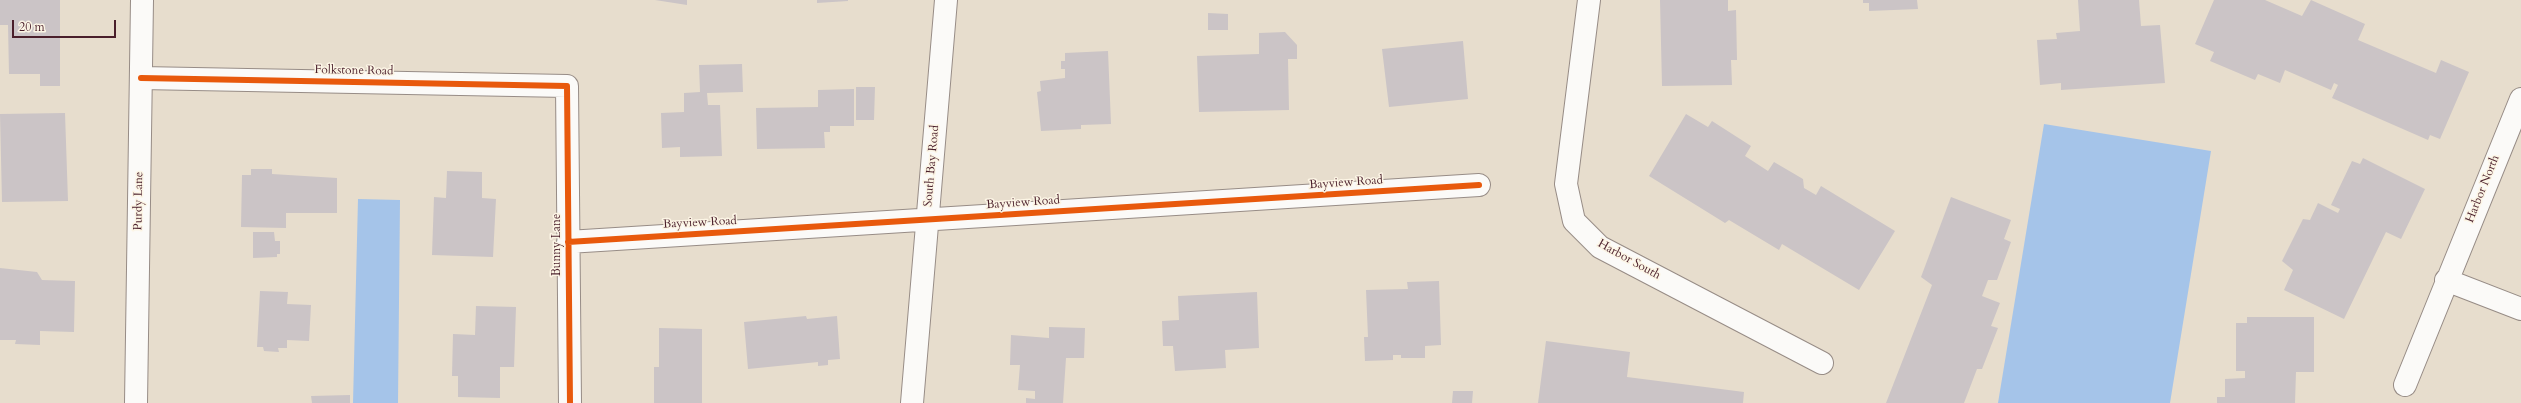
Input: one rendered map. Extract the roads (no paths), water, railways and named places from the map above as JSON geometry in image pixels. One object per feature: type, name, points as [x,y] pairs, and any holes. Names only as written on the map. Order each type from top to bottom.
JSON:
[{"type":"street","name":"Purdy Lane","points":[[136,403],[142,0]]},
{"type":"street","name":"South Bay Road","points":[[912,403],[946,0]]},
{"type":"street","name":"Harbor South","points":[[1589,0],[1566,184],[1574,220],[1600,246],[1822,363]]},
{"type":"street","name":"Folkstone Road","points":[[140,78],[568,86]]},
{"type":"street","name":"Bunny Lane","points":[[568,86],[570,403]]},
{"type":"street","name":"Harbor North","points":[[2405,385],[2446,280],[2521,99]]},
{"type":"street","name":"Bayview Road","points":[[568,242],[1479,186]]},
{"type":"street","points":[[2446,280],[2521,309]]},
{"type":"water","points":[[2044,124],[2211,151],[2170,403],[1998,403]]},
{"type":"water","points":[[358,199],[400,200],[398,403],[353,403]]}]
